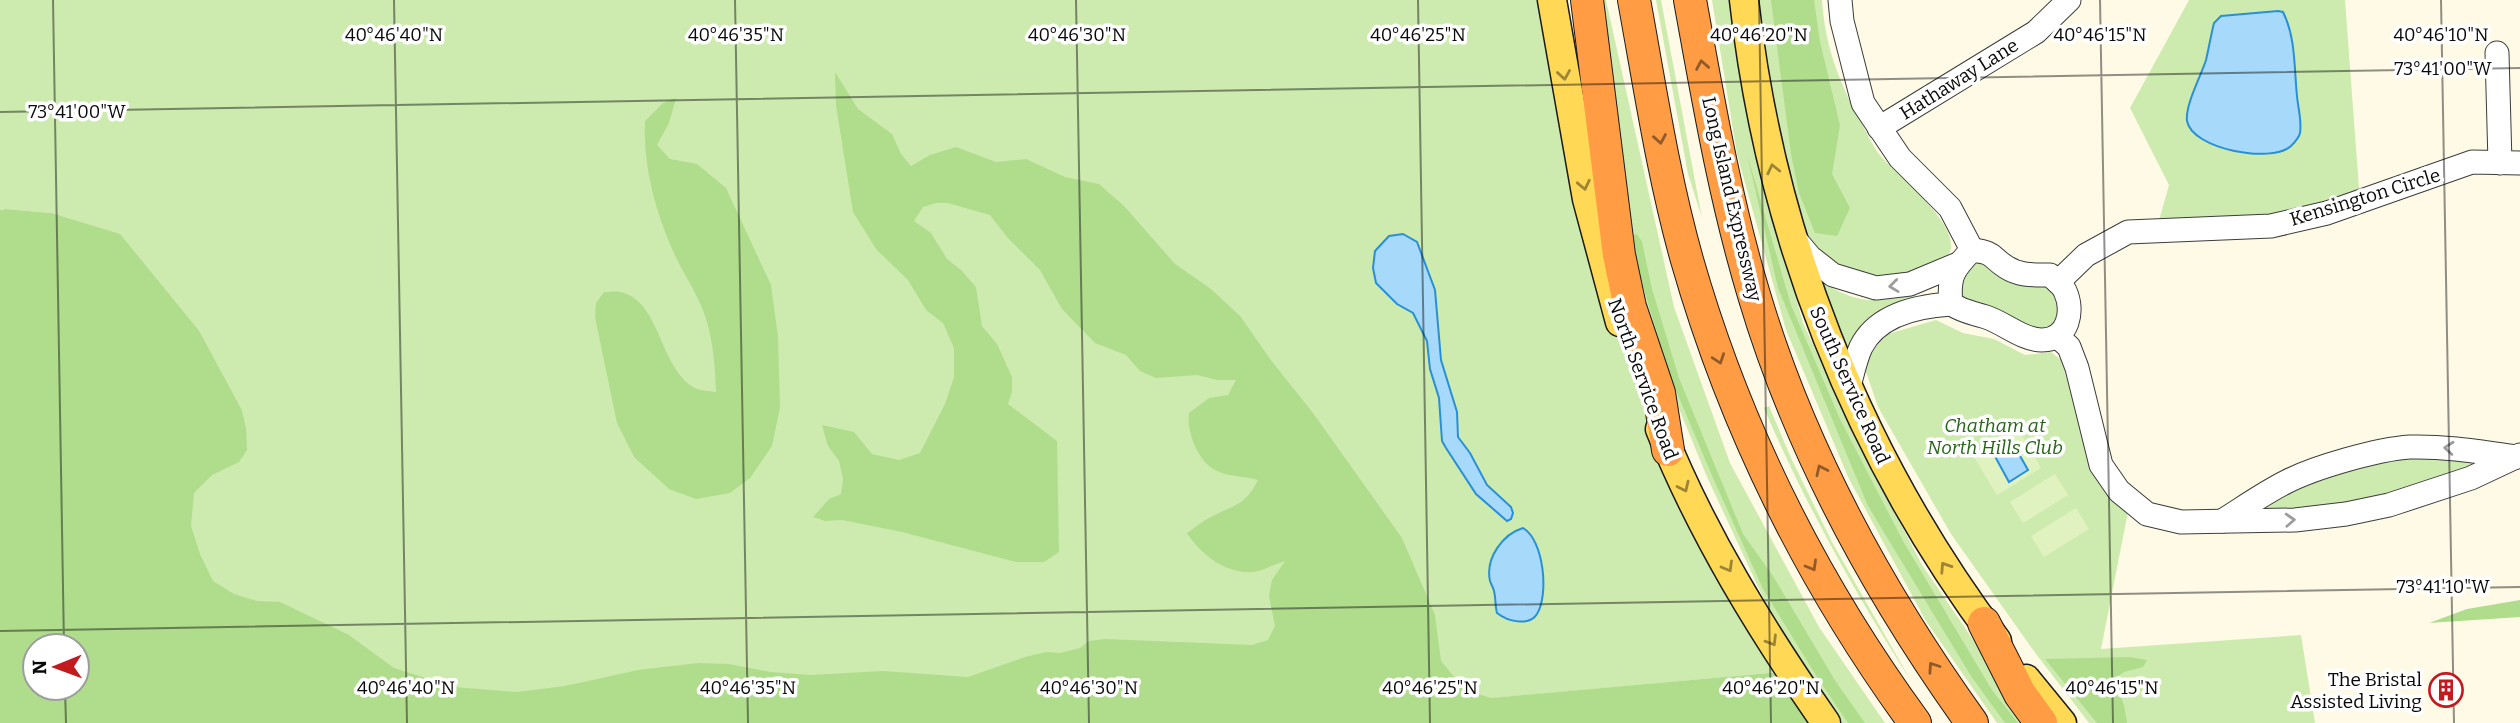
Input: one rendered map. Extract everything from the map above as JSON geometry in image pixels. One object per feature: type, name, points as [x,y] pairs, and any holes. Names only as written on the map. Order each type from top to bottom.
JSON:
[{"type":"highway","points":[[1587,0],[1619,255],[1630,307],[1659,393],[1668,450]]},
{"type":"highway","points":[[1633,0],[1662,152],[1687,258],[1719,360],[1738,410],[1782,508],[1827,591],[1862,648],[1915,723]]},
{"type":"highway","name":"Long Island Expressway","points":[[1690,0],[1716,141],[1740,246],[1754,297],[1790,400],[1860,548],[1914,640],[1972,723]]},
{"type":"highway","points":[[1984,623],[2020,694],[2041,723]]},
{"type":"main road","name":"North Service Road","points":[[1552,0],[1580,164],[1600,253],[1625,337],[1668,450],[1702,522],[1772,642],[1826,723]]},
{"type":"main road","name":"South Service Road","points":[[1744,0],[1762,118],[1791,235],[1817,314],[1848,390],[1883,462],[1953,580],[2062,723]]},
{"type":"street","points":[[1840,0],[1842,21],[1863,103],[1900,158],[1950,208],[1965,257],[1949,282],[1951,304]]},
{"type":"street","name":"Hathaway Lane","points":[[1880,128],[2036,32],[2069,0]]},
{"type":"street","points":[[2497,53],[2510,163]]},
{"type":"street","name":"Kensington Circle","points":[[2058,282],[2086,255],[2128,232],[2271,226],[2327,213],[2472,162],[2510,163]]},
{"type":"street","points":[[1791,235],[1811,257],[1833,275],[1876,288],[1910,284],[1965,257],[1989,252],[2006,267],[2026,275],[2050,275],[2064,288],[2070,305],[2069,323],[2057,336],[2042,340],[2027,337],[1986,317],[1965,313],[1951,304],[1925,305],[1903,313],[1875,327],[1861,347],[1848,390]]},
{"type":"street","points":[[2057,336],[2068,347],[2077,368],[2101,466],[2119,491],[2147,514],[2181,522],[2299,520],[2346,514],[2389,505],[2471,478],[2518,456]]},
{"type":"street","points":[[2221,522],[2287,481],[2382,451],[2410,447],[2445,447],[2518,456]]},
{"type":"green space","points":[[0,0],[1552,0],[1625,337],[1790,671],[1220,723],[402,723],[264,660],[171,539],[171,492],[246,427],[242,410],[200,332],[51,213],[0,210]]},
{"type":"green space","points":[[1593,0],[1606,0],[1674,307],[1730,463],[1819,627],[1885,723],[1840,723],[1775,623],[1707,477],[1639,311]]},
{"type":"green space","points":[[1656,0],[1661,0],[1702,218],[1688,174]]},
{"type":"green space","points":[[1712,0],[1733,0],[1741,83],[1772,212],[1803,323],[1857,439],[1922,565],[2030,723],[1997,723],[1926,621],[1849,479],[1786,330],[1737,154]]},
{"type":"green space","points":[[1753,0],[1822,0],[1830,50],[1847,96],[1879,154],[1926,201],[1947,229],[1951,242],[1949,254],[1943,261],[1924,270],[1865,282],[1808,246],[1785,170]]},
{"type":"green space","points":[[1771,0],[1814,0],[1820,42],[1840,125],[1832,174],[1850,208],[1837,236],[1815,233],[1799,193],[1791,154]]},
{"type":"green space","points":[[2189,0],[2345,0],[2360,202],[2156,231],[2169,185],[2130,108]]},
{"type":"green space","points":[[835,72],[858,109],[892,134],[901,154],[911,166],[930,155],[956,147],[996,162],[1026,159],[1065,177],[1099,184],[1125,207],[1175,264],[1211,289],[1241,317],[1402,538],[1435,615],[1441,661],[1465,690],[1491,698],[1790,671],[1826,723],[0,723],[0,210],[6,209],[51,213],[120,234],[200,332],[242,410],[246,427],[247,450],[239,462],[212,475],[194,493],[191,526],[213,581],[234,594],[257,601],[280,602],[349,635],[394,668],[454,687],[517,692],[565,686],[638,670],[698,663],[729,664],[771,672],[810,675],[883,671],[968,677],[1025,657],[1046,652],[1060,653],[1080,648],[1089,641],[1105,639],[1252,645],[1268,640],[1275,626],[1269,596],[1272,580],[1285,561],[1257,571],[1233,570],[1207,556],[1187,533],[1243,500],[1258,480],[1225,474],[1209,466],[1194,445],[1189,428],[1189,413],[1209,398],[1228,395],[1236,380],[1217,380],[1197,375],[1156,378],[1140,371],[1126,355],[1095,343],[1062,309],[1040,270],[1007,237],[990,215],[948,203],[923,207],[914,221],[931,233],[947,259],[976,287],[982,326],[997,344],[1012,377],[1012,392],[1008,404],[1057,441],[1059,552],[1044,562],[1016,562],[902,532],[813,517],[829,499],[841,494],[843,479],[839,461],[828,446],[822,425],[854,432],[872,454],[899,460],[920,453],[945,404],[954,377],[954,348],[943,323],[926,310],[908,280],[876,249],[853,212],[836,105]]},
{"type":"green space","points":[[676,98],[669,123],[657,145],[670,159],[697,164],[726,188],[771,285],[778,337],[780,407],[772,446],[750,478],[730,493],[696,499],[669,489],[634,457],[617,423],[595,317],[596,303],[604,292],[620,292],[634,298],[652,321],[683,379],[697,389],[716,392],[713,352],[707,322],[667,235],[648,171],[645,121],[663,103]]},
{"type":"green space","points":[[1747,154],[1791,305],[1840,419],[1903,541],[1992,690],[2018,723],[2005,723],[1971,676],[1868,506],[1778,288]]},
{"type":"green space","points":[[1637,234],[1642,242],[1652,289],[1679,378],[1743,534],[1773,576],[1836,682],[1865,723],[1848,723],[1763,589],[1669,374],[1640,276],[1632,236]]},
{"type":"green space","points":[[1972,250],[2064,288],[2057,336],[1951,304]]},
{"type":"green space","points":[[1821,281],[1855,298],[1889,299],[1914,291],[1917,300],[1846,373]]},
{"type":"green space","name":"Chatham at North Hills Club","points":[[1936,320],[1963,333],[1994,339],[2025,355],[2051,352],[2061,360],[2094,465],[2128,512],[2101,649],[2301,635],[2315,723],[2089,723],[2036,654],[1951,534],[1878,407],[1864,366],[1881,336]]},
{"type":"green space","points":[[1769,406],[1832,542],[1911,681],[1870,615],[1814,513],[1764,408]]},
{"type":"green space","points":[[2019,430],[2041,468],[1997,495],[1974,457]]},
{"type":"green space","points":[[2396,449],[2517,457],[2389,505],[2221,521],[2287,481]]},
{"type":"green space","points":[[2055,474],[2068,495],[2023,523],[2010,502]]},
{"type":"green space","points":[[2076,508],[2089,529],[2044,557],[2031,536]]},
{"type":"green space","points":[[2520,600],[2520,617],[2429,623],[2467,609]]},
{"type":"green space","points":[[2130,657],[2147,660],[2143,667],[2124,672],[2114,679],[2124,705],[2127,723],[2097,723],[2045,659]]},
{"type":"water","points":[[2283,12],[2292,43],[2301,124],[2299,137],[2291,146],[2267,154],[2233,151],[2203,139],[2192,131],[2187,114],[2206,60],[2214,23],[2221,16]]},
{"type":"water","points":[[1403,234],[1417,242],[1435,290],[1441,360],[1457,412],[1458,437],[1487,485],[1511,507],[1513,513],[1507,521],[1476,494],[1442,441],[1439,398],[1430,369],[1427,341],[1413,313],[1397,304],[1376,283],[1373,268],[1375,251],[1389,236]]},
{"type":"water","points":[[2011,440],[2028,470],[2009,482],[1992,451]]},
{"type":"water","points":[[1523,528],[1530,534],[1540,555],[1543,594],[1537,614],[1523,622],[1497,613],[1489,572],[1493,556],[1502,541]]},
{"type":"place","name":"The Bristal Assisted Living","points":[[2446,690]]}]
